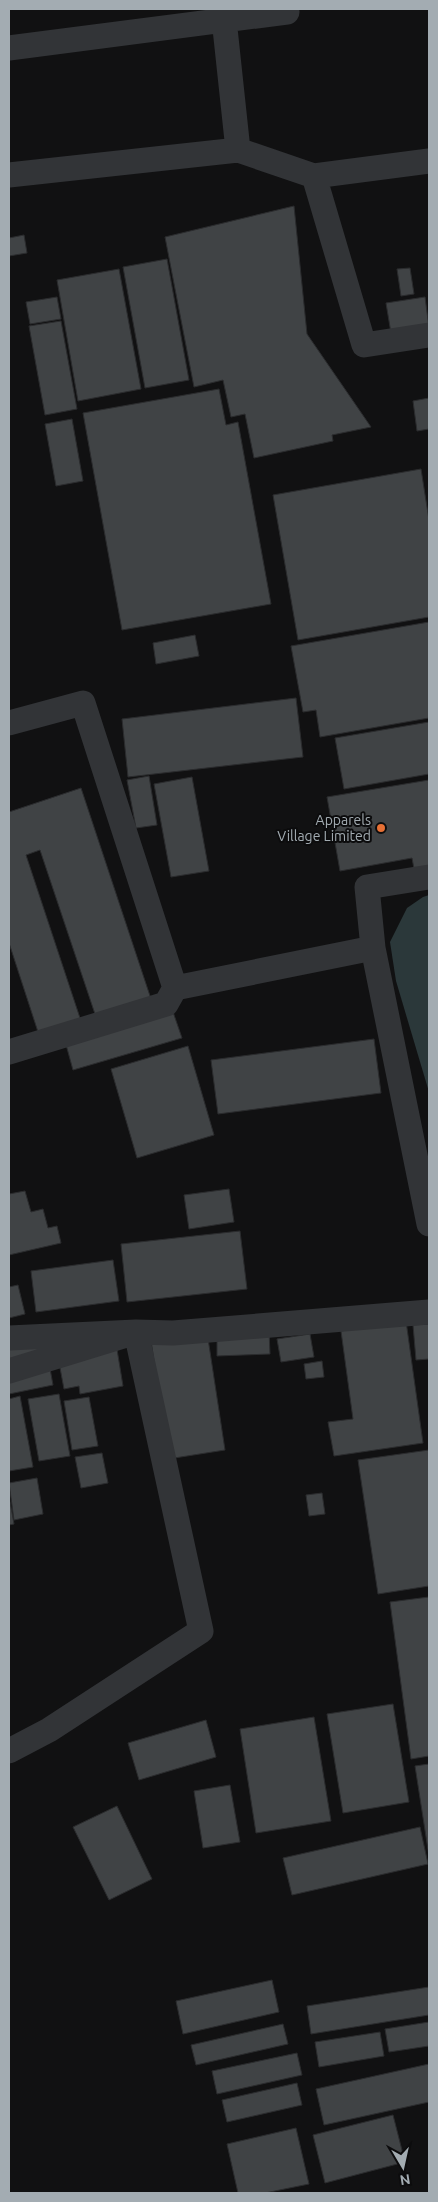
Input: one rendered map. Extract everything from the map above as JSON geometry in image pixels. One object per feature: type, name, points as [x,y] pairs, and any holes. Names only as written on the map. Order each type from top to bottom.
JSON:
[{"type":"street","points":[[9,48],[294,10]]},
{"type":"street","points":[[224,19],[238,150]]},
{"type":"street","points":[[9,175],[238,150],[314,176],[429,161]]},
{"type":"street","points":[[314,176],[364,344],[429,335]]},
{"type":"street","points":[[9,723],[83,703],[176,988]]},
{"type":"street","points":[[429,877],[367,887],[373,948],[429,1224]]},
{"type":"street","points":[[9,1052],[166,1004],[176,988],[373,948]]},
{"type":"street","points":[[9,1338],[136,1332],[174,1333],[429,1312]]},
{"type":"street","points":[[9,1371],[136,1332]]},
{"type":"street","points":[[9,1751],[49,1730],[201,1631],[136,1332]]},
{"type":"shaded area","points":[[429,895],[429,1092],[396,981],[390,942],[407,908]]},
{"type":"building","points":[[294,206],[307,334],[371,427],[332,435],[333,441],[254,458],[245,414],[231,417],[223,380],[194,387],[165,237]]},
{"type":"building","points":[[24,235],[27,253],[9,256],[9,238]]},
{"type":"building","points":[[167,259],[189,380],[145,388],[123,267]]},
{"type":"building","points":[[410,268],[414,294],[401,296],[397,269]]},
{"type":"building","points":[[119,269],[141,389],[78,401],[57,280]]},
{"type":"building","points":[[57,297],[61,319],[30,324],[26,302]]},
{"type":"building","points":[[425,297],[429,328],[391,333],[386,303]]},
{"type":"building","points":[[61,321],[77,409],[45,415],[29,326]]},
{"type":"building","points":[[219,389],[226,425],[238,422],[271,604],[122,630],[83,413]]},
{"type":"building","points":[[429,398],[429,429],[417,431],[413,401]]},
{"type":"building","points":[[72,419],[83,481],[56,486],[45,424]]},
{"type":"building","points":[[421,469],[429,520],[429,617],[298,640],[273,495]]},
{"type":"building","points":[[429,622],[429,718],[320,737],[316,710],[303,712],[291,646]]},
{"type":"building","points":[[195,635],[199,656],[156,664],[153,643]]},
{"type":"building","points":[[296,698],[303,757],[128,777],[122,719]]},
{"type":"building","points":[[429,722],[429,774],[344,789],[335,738]]},
{"type":"building","points":[[149,776],[157,825],[136,828],[127,780]]},
{"type":"building","points":[[192,777],[209,871],[171,877],[154,784]]},
{"type":"building","name":"Apparels Village Limited","points":[[429,780],[429,871],[415,874],[412,858],[340,871],[327,797]]},
{"type":"building","points":[[81,788],[151,999],[96,1017],[40,850],[26,855],[81,1021],[39,1035],[9,943],[9,812]]},
{"type":"building","points":[[172,1009],[182,1038],[73,1070],[65,1041]]},
{"type":"building","points":[[374,1039],[381,1093],[218,1114],[211,1060]]},
{"type":"building","points":[[188,1046],[214,1135],[137,1158],[111,1069]]},
{"type":"building","points":[[229,1189],[234,1222],[189,1229],[184,1195]]},
{"type":"building","points":[[25,1191],[31,1212],[43,1209],[48,1228],[57,1226],[61,1243],[9,1255],[9,1194]]},
{"type":"building","points":[[240,1231],[247,1289],[127,1302],[121,1244]]},
{"type":"building","points":[[113,1260],[119,1301],[36,1312],[31,1271]]},
{"type":"building","points":[[18,1285],[25,1314],[9,1318],[9,1287]]},
{"type":"building","points":[[406,1321],[423,1443],[334,1456],[328,1422],[353,1419],[341,1331]]},
{"type":"building","points":[[429,1324],[429,1359],[416,1360],[413,1325]]},
{"type":"building","points":[[269,1330],[270,1354],[217,1356],[217,1331]]},
{"type":"building","points":[[114,1331],[123,1386],[80,1394],[79,1386],[64,1389],[55,1341]]},
{"type":"building","points":[[207,1332],[225,1450],[168,1459],[151,1340]]},
{"type":"building","points":[[310,1334],[314,1357],[281,1362],[277,1339]]},
{"type":"building","points":[[45,1341],[53,1385],[9,1394],[9,1348]]},
{"type":"building","points":[[322,1361],[324,1377],[306,1379],[304,1364]]},
{"type":"building","points":[[59,1394],[70,1456],[39,1461],[28,1399]]},
{"type":"building","points":[[20,1396],[33,1467],[9,1471],[9,1399]]},
{"type":"building","points":[[89,1397],[98,1446],[72,1450],[64,1401]]},
{"type":"building","points":[[429,1450],[429,1586],[378,1594],[358,1460]]},
{"type":"building","points":[[102,1453],[108,1483],[81,1488],[75,1457]]},
{"type":"building","points":[[37,1478],[43,1514],[14,1520],[9,1483]]},
{"type":"building","points":[[322,1493],[325,1514],[309,1516],[306,1495]]},
{"type":"building","points":[[9,1496],[14,1524],[9,1525]]},
{"type":"building","points":[[429,1597],[429,1756],[411,1759],[390,1602]]},
{"type":"building","points":[[393,1704],[409,1802],[343,1813],[327,1714]]},
{"type":"building","points":[[314,1717],[331,1821],[256,1833],[240,1729]]},
{"type":"building","points":[[206,1720],[216,1757],[139,1780],[128,1743]]},
{"type":"building","points":[[429,1764],[429,1856],[415,1766]]},
{"type":"building","points":[[230,1785],[240,1842],[203,1848],[194,1791]]},
{"type":"building","points":[[117,1806],[152,1879],[109,1900],[73,1827]]},
{"type":"building","points":[[420,1827],[428,1864],[292,1895],[283,1858]]},
{"type":"building","points":[[272,1980],[279,2012],[183,2034],[176,2001]]},
{"type":"building","points":[[429,1987],[429,2015],[311,2034],[307,2006]]},
{"type":"building","points":[[429,2022],[429,2046],[389,2052],[385,2029]]},
{"type":"building","points":[[283,2024],[288,2044],[196,2065],[191,2045]]},
{"type":"building","points":[[380,2032],[384,2056],[319,2067],[315,2042]]},
{"type":"building","points":[[297,2053],[302,2075],[217,2094],[212,2071]]},
{"type":"building","points":[[429,2064],[429,2102],[324,2125],[316,2089]]},
{"type":"building","points":[[297,2083],[302,2105],[227,2122],[222,2100]]},
{"type":"building","points":[[393,2115],[405,2162],[325,2183],[313,2135]]},
{"type":"building","points":[[296,2128],[309,2184],[265,2193],[238,2193],[227,2144]]},
{"type":"place","name":"Apparels Village Limited","points":[[381,828]]}]
